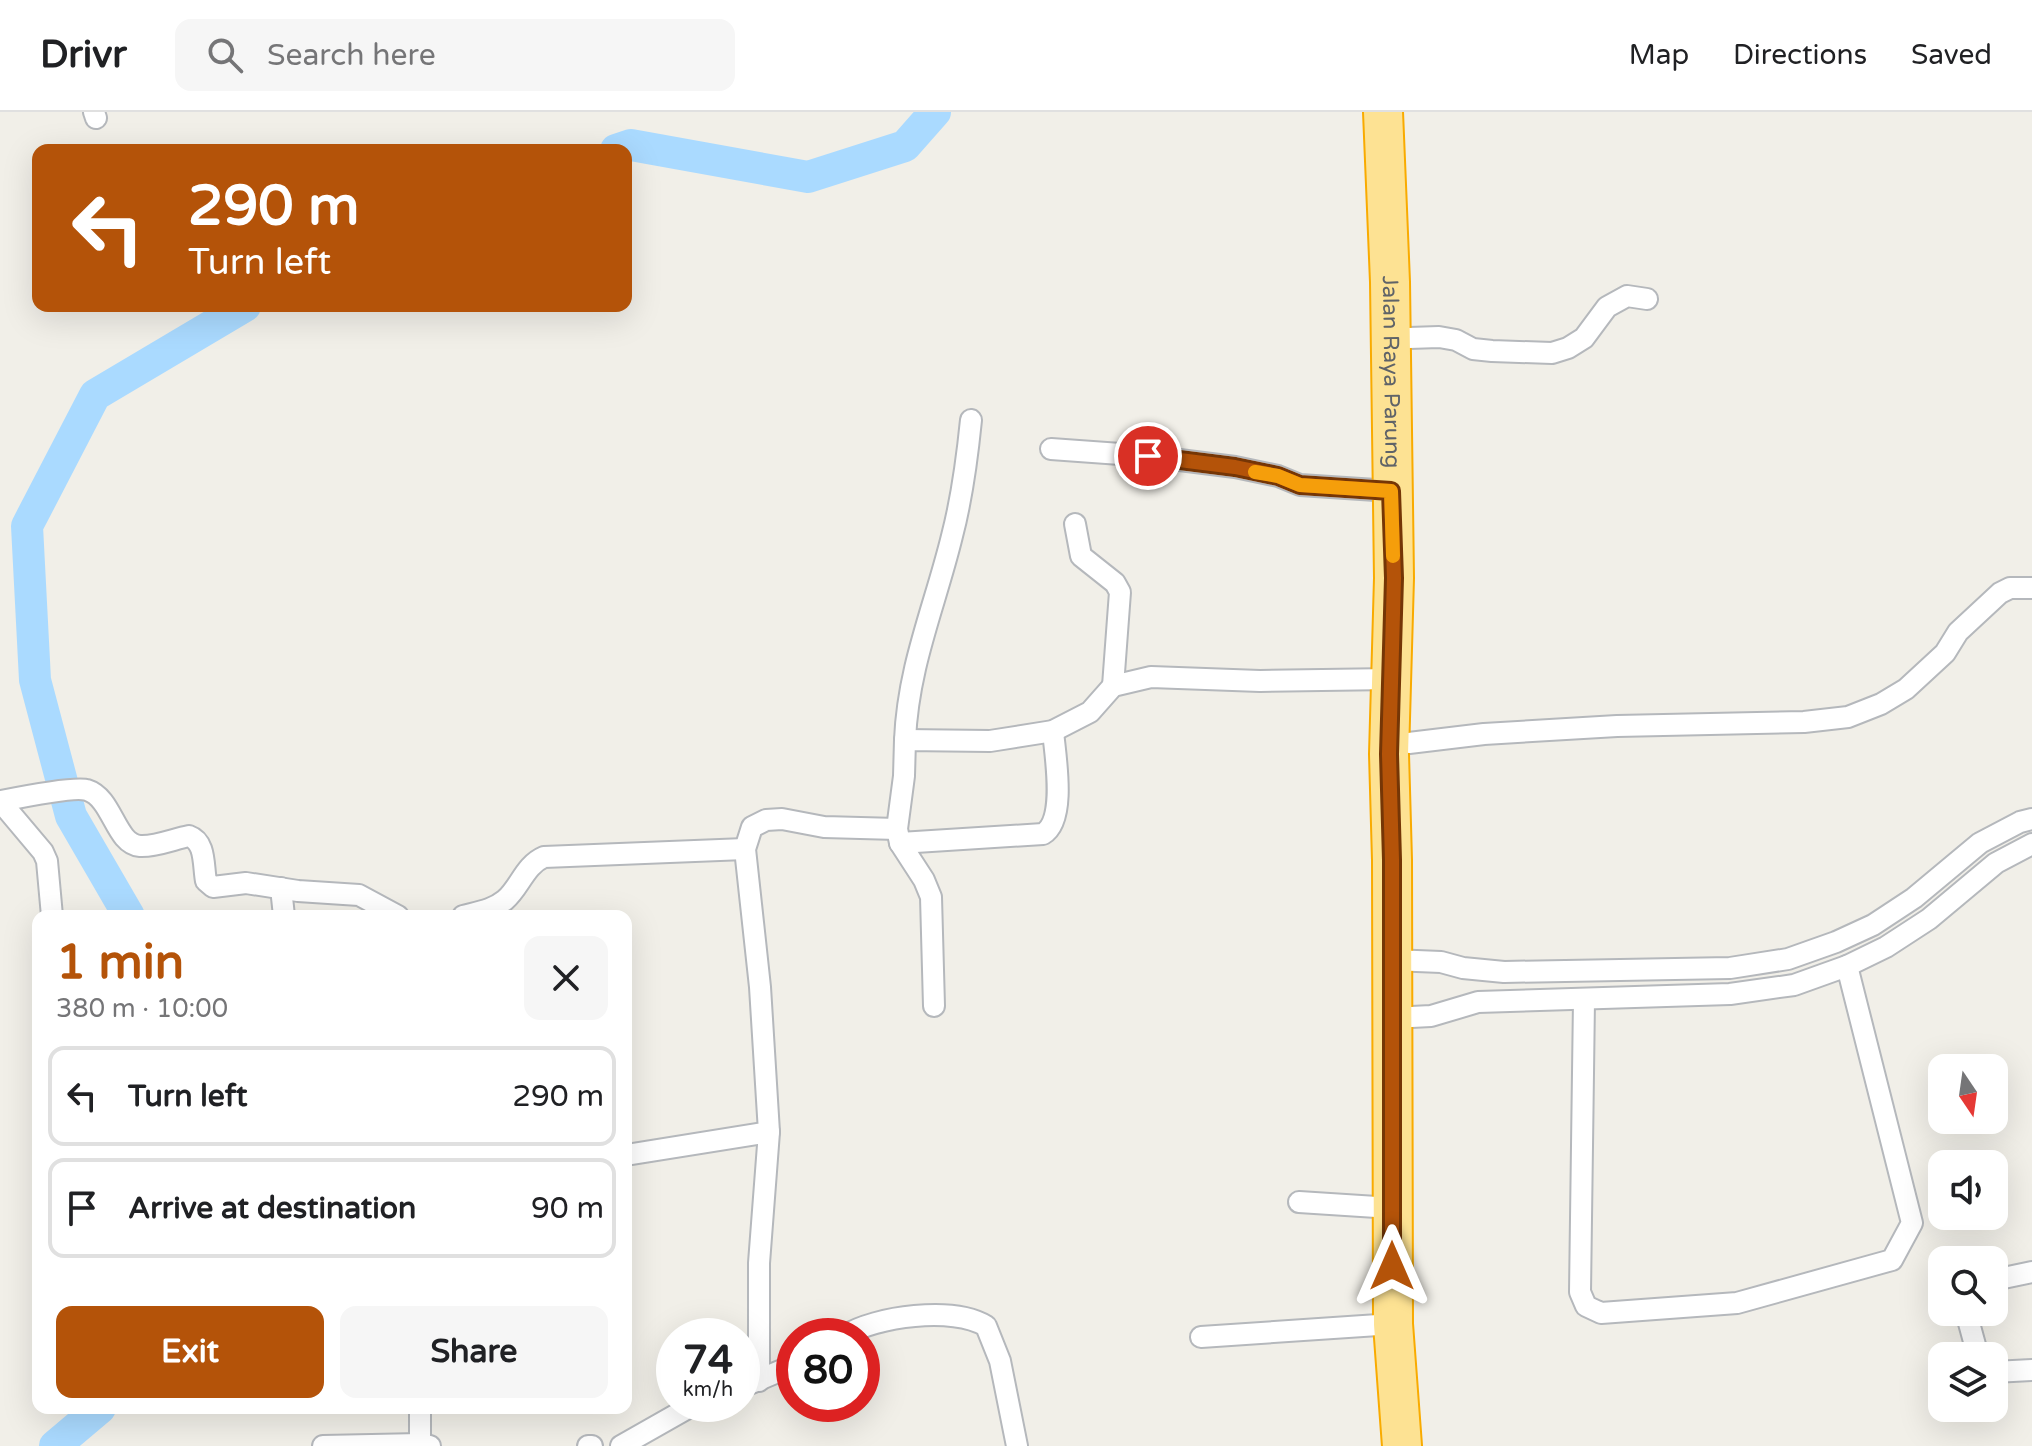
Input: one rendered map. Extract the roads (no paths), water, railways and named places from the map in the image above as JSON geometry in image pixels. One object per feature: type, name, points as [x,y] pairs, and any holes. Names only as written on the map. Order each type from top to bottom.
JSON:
[{"type":"highway","name":"Jalan Raya Parung","points":[[1383,112],[1400,440],[1409,743],[1402,1018],[1423,1446]]},
{"type":"highway","name":"Jalan Raya Parung","points":[[1401,112],[1408,232],[1409,338],[1400,440],[1391,491],[1392,679],[1389,754],[1402,960]]},
{"type":"highway","name":"Jalan Raya Parung","points":[[1402,1018],[1392,1208],[1393,1324],[1402,1446]]},
{"type":"street","points":[[1409,338],[1439,337],[1456,340],[1473,349],[1492,351],[1552,353],[1584,338],[1607,307],[1627,296],[1647,299]]},
{"type":"street","points":[[934,1006],[931,897],[899,836],[905,740],[910,691],[964,485],[971,420]]},
{"type":"street","points":[[1051,449],[1148,456],[1235,467],[1278,476],[1300,485],[1391,491]]},
{"type":"street","points":[[1075,524],[1081,556],[1115,583],[1120,592],[1113,686]]},
{"type":"street","points":[[1409,743],[1484,734],[1617,726],[1804,722],[1848,717],[1881,704],[1906,689],[1945,653],[1958,632],[2000,593],[2010,588],[2032,588]]},
{"type":"street","points":[[905,740],[990,741],[1053,731],[1090,712],[1113,686],[1151,677],[1260,681],[1392,679]]},
{"type":"street","points":[[755,1318],[769,1132],[760,987],[745,849],[752,827],[766,820],[782,819],[899,836],[1043,834],[1048,831],[1055,815],[1058,788],[1053,731]]},
{"type":"street","points":[[51,910],[47,861],[5,800],[85,789],[101,798],[125,838],[133,844],[142,847],[189,836],[196,838],[206,881],[213,887],[246,883],[359,895],[387,910]]},
{"type":"street","points":[[1402,960],[1504,972],[1730,968],[1788,959],[1873,925],[1914,898],[1980,843],[2032,819]]},
{"type":"street","points":[[1980,843],[1996,863]]},
{"type":"street","points":[[1402,1018],[1431,1016],[1463,1005],[1504,1001],[1730,994],[1794,985],[1847,966],[1886,947],[1929,919],[1996,863],[2032,844]]},
{"type":"street","points":[[484,910],[507,899],[531,865],[544,857],[745,849]]},
{"type":"street","points":[[281,888],[283,910]]},
{"type":"street","points":[[1788,959],[1794,985]]},
{"type":"street","points":[[1584,1000],[1580,1292],[1586,1306],[1601,1313],[1737,1303],[1892,1260],[1912,1223],[1847,966]]},
{"type":"street","points":[[1463,968],[1463,1005]]},
{"type":"street","points":[[1504,972],[1504,1001]]},
{"type":"street","points":[[632,1154],[769,1132]]},
{"type":"street","points":[[1299,1202],[1392,1208]]},
{"type":"street","points":[[2008,1277],[2032,1272]]},
{"type":"street","points":[[880,1321],[894,1317],[967,1318],[986,1326],[1000,1361],[1017,1446]]},
{"type":"street","points":[[1201,1337],[1393,1324]]},
{"type":"street","points":[[2008,1371],[2032,1370]]},
{"type":"street","points":[[323,1446],[425,1445],[421,1414]]},
{"type":"street","points":[[621,1446],[663,1422]]},
{"type":"waterway","points":[[632,145],[808,177],[905,146],[935,112]]},
{"type":"waterway","points":[[126,910],[71,816],[35,680],[27,526],[95,395],[235,312]]},
{"type":"waterway","points":[[55,1446],[93,1414]]}]
